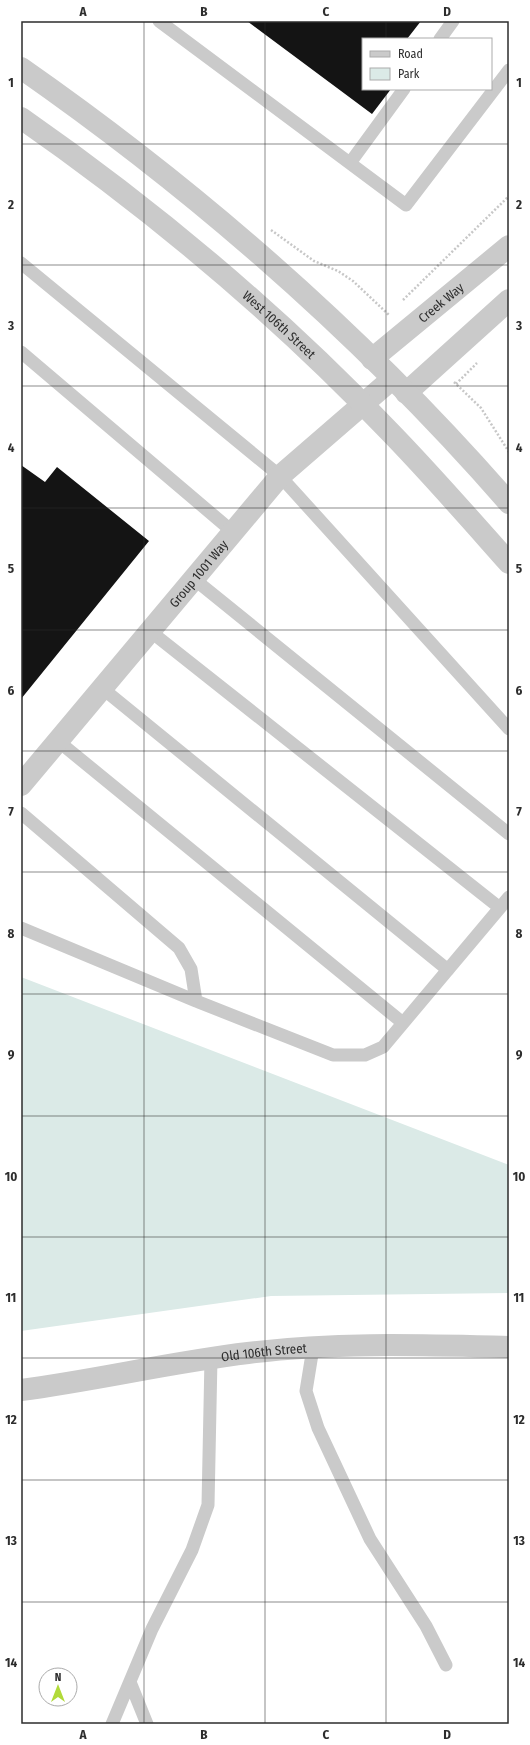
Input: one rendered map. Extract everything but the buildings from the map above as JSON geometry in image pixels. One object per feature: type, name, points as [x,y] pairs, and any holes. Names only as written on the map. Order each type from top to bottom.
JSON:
[{"type":"street","points":[[21,68],[75,105],[227,225],[299,288],[445,432],[509,503]]},
{"type":"street","name":"West 106th Street","points":[[21,118],[69,151],[210,263],[286,331],[362,403],[436,481],[509,563]]},
{"type":"street","name":"Creek Way","points":[[372,359],[509,246]]},
{"type":"street","points":[[398,386],[509,300]]},
{"type":"street","name":"Group 1001 Way","points":[[21,785],[280,476],[362,403],[398,386]]},
{"type":"street","name":"Old 106th Street","points":[[21,1390],[249,1352],[386,1346],[509,1347]]},
{"type":"lane","points":[[160,21],[406,205],[509,70]]},
{"type":"lane","points":[[441,38],[453,21]]},
{"type":"lane","points":[[350,163],[403,90]]},
{"type":"lane","points":[[21,263],[280,476],[509,729]]},
{"type":"lane","points":[[21,352],[233,532]]},
{"type":"lane","points":[[194,579],[509,834]]},
{"type":"lane","points":[[150,631],[500,908]]},
{"type":"lane","points":[[102,688],[448,970]]},
{"type":"lane","points":[[58,740],[403,1023]]},
{"type":"lane","points":[[21,813],[179,948],[192,969],[196,1001]]},
{"type":"lane","points":[[21,928],[196,1001],[333,1055],[366,1055],[383,1047],[509,897]]},
{"type":"lane","points":[[313,1348],[306,1391],[318,1428],[370,1539],[426,1626],[446,1665]]},
{"type":"lane","points":[[112,1724],[152,1629],[192,1550],[208,1505],[211,1358]]},
{"type":"lane","points":[[130,1682],[147,1724]]},
{"type":"path","points":[[399,304],[509,196]]},
{"type":"path","points":[[388,314],[394,309]]},
{"type":"path","points":[[456,384],[481,408],[509,452]]},
{"type":"green space","points":[[21,977],[509,1165],[509,1293],[271,1296],[21,1331]]}]
